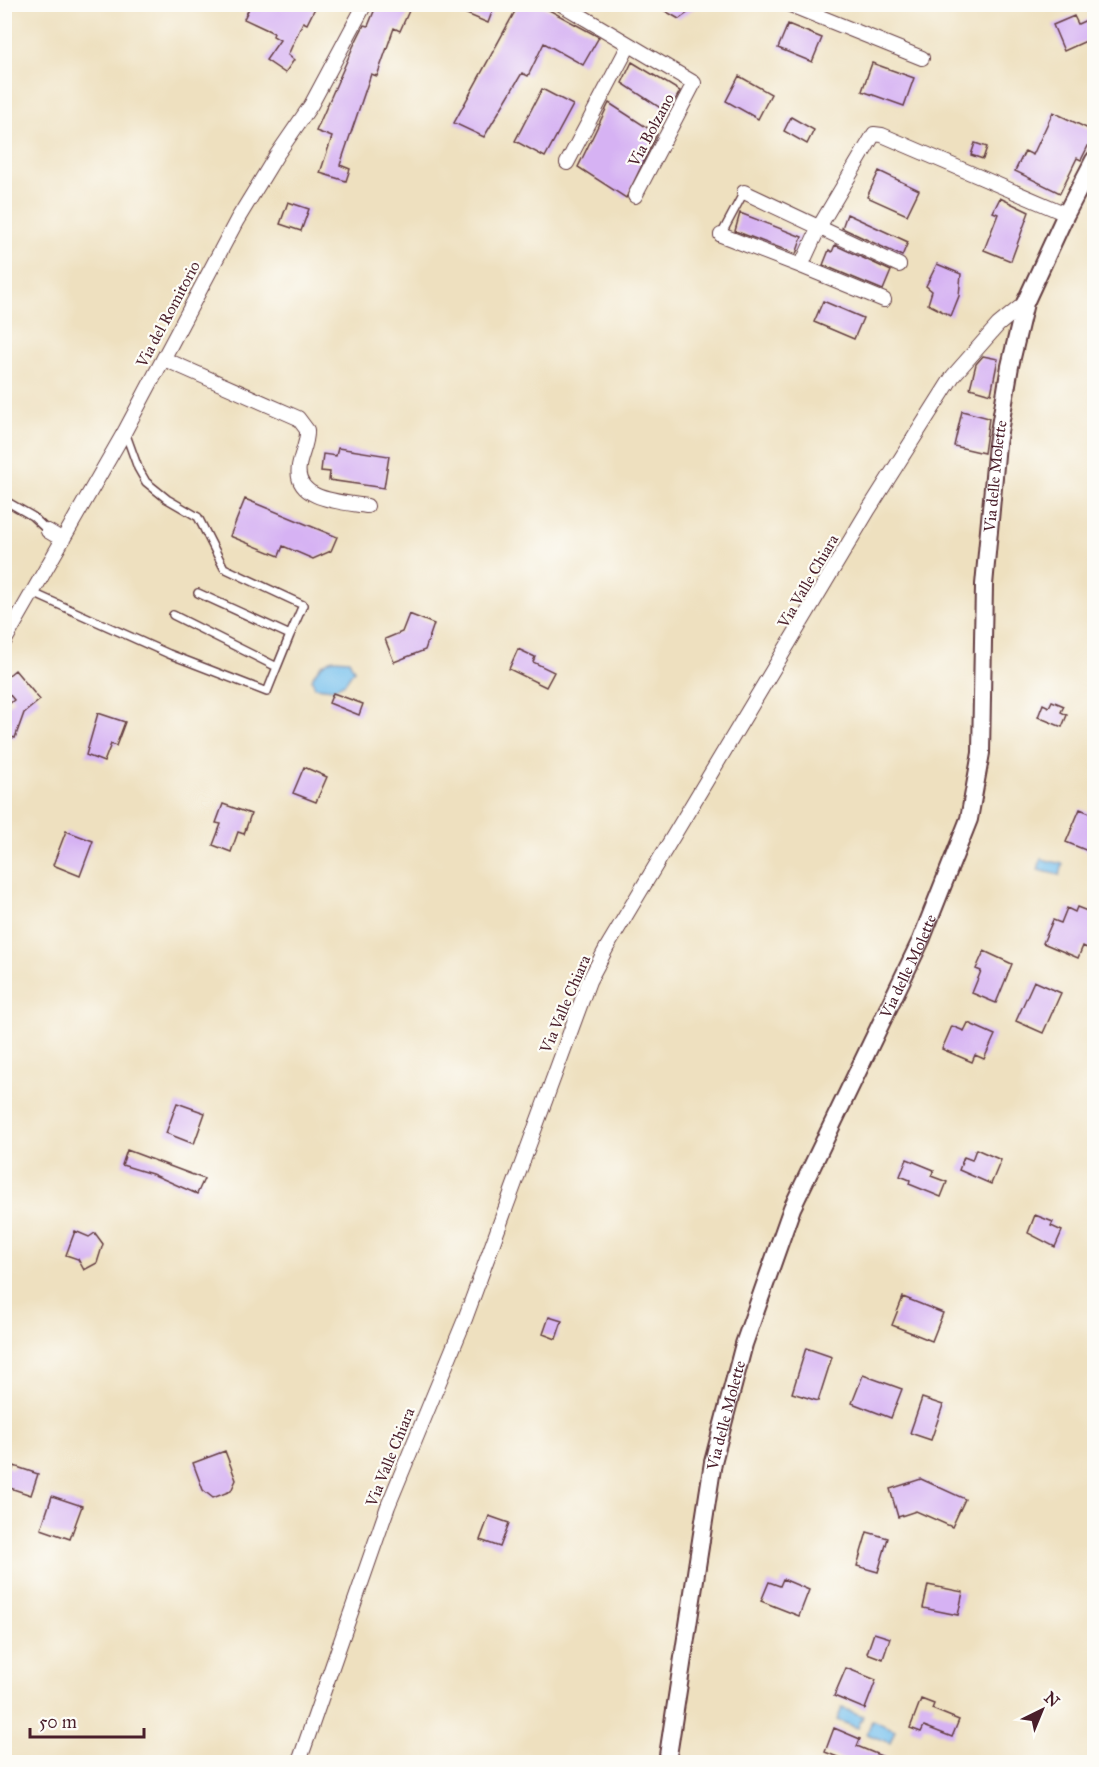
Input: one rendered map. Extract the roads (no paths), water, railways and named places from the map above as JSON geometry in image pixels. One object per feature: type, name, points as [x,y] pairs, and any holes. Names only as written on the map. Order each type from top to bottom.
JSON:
[{"type":"street","name":"Via del Romitorio","points":[[4,642],[125,431],[237,220],[276,156],[311,105],[365,4]]},
{"type":"street","name":"Via Bolzano","points":[[561,4],[694,83],[635,196]]},
{"type":"street","points":[[788,4],[922,58]]},
{"type":"street","points":[[567,164],[628,45]]},
{"type":"street","points":[[801,266],[819,227],[868,139],[877,133],[1066,214]]},
{"type":"street","name":"Via delle Molette","points":[[667,1762],[713,1462],[744,1344],[792,1208],[916,951],[969,819],[981,753],[984,585],[997,444],[1010,366],[1025,303],[1066,214],[1095,160]]},
{"type":"street","points":[[744,192],[899,265]]},
{"type":"street","points":[[721,235],[884,300]]},
{"type":"street","name":"Via Valle Chiara","points":[[300,1762],[388,1506],[465,1319],[590,981],[613,937],[868,509],[941,395],[985,338],[1025,303]]},
{"type":"street","points":[[164,359],[298,418],[307,430],[298,475],[303,487],[312,494],[367,506]]},
{"type":"street","points":[[48,531],[63,540]]},
{"type":"lane","points":[[721,235],[744,192]]},
{"type":"lane","points":[[33,593],[169,654],[267,692],[303,605],[224,568],[198,517],[166,499],[146,482],[138,468],[125,431]]},
{"type":"lane","points":[[4,500],[32,516],[48,531]]},
{"type":"lane","points":[[198,593],[290,635]]},
{"type":"lane","points":[[174,615],[277,667]]},
{"type":"water","points":[[333,659],[349,660],[354,670],[345,683],[333,689],[315,687],[312,680],[315,673]]},
{"type":"water","points":[[1041,859],[1063,864],[1060,875],[1038,870]]},
{"type":"water","points":[[842,1708],[863,1716],[858,1728],[837,1720]]},
{"type":"water","points":[[872,1720],[895,1730],[890,1743],[867,1734]]}]
